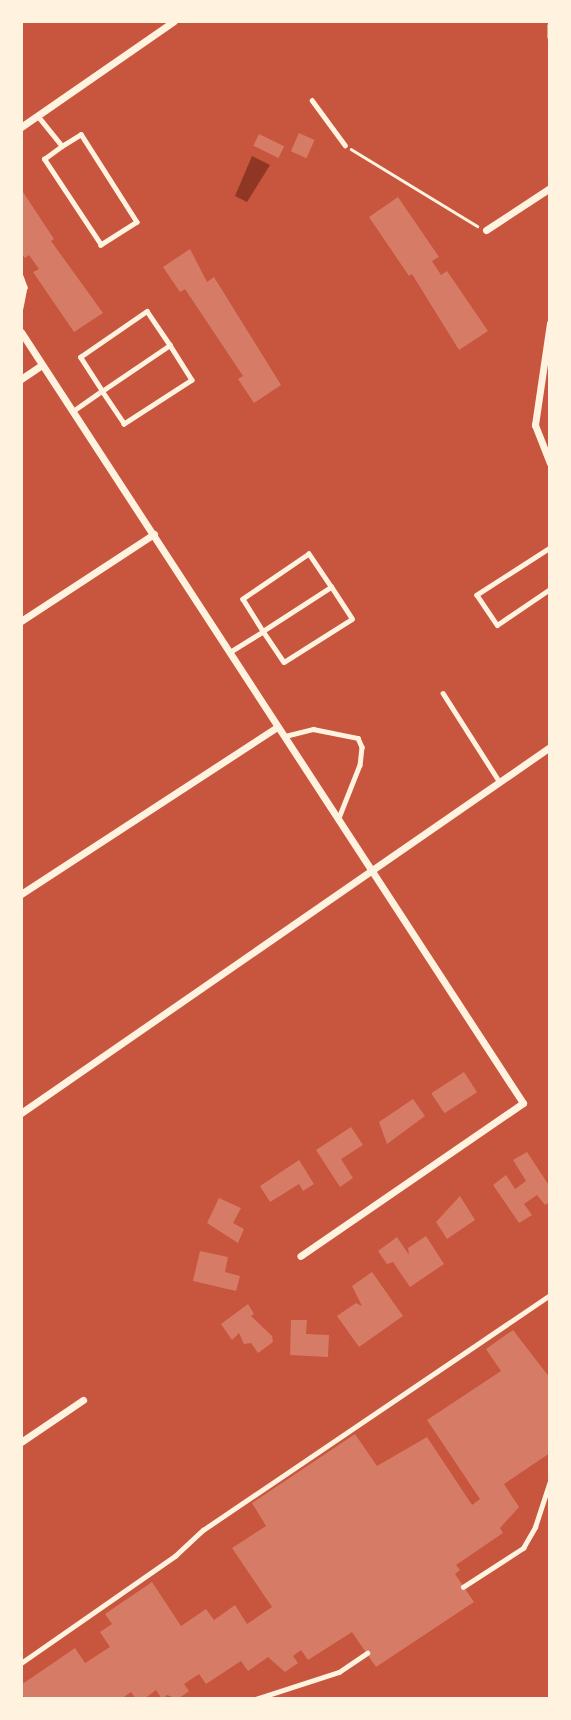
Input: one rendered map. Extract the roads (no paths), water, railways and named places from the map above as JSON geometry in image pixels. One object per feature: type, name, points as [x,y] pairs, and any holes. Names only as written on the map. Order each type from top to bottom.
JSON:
[{"type":"street","points":[[21,127],[174,21]]},
{"type":"street","points":[[486,230],[550,188]]},
{"type":"street","points":[[550,323],[535,425],[550,463]]},
{"type":"street","points":[[21,332],[523,1103],[300,1256]]},
{"type":"street","points":[[21,379],[42,365]]},
{"type":"street","points":[[21,621],[154,534]]},
{"type":"street","points":[[21,894],[277,727]]},
{"type":"street","points":[[21,1113],[550,747]]},
{"type":"street","points":[[21,1442],[82,1400]]},
{"type":"lane","points":[[550,25],[550,37]]},
{"type":"lane","points":[[312,100],[345,145]]},
{"type":"lane","points":[[37,116],[62,146]]},
{"type":"lane","points":[[81,134],[137,222],[101,245],[44,159],[62,146],[81,134]]},
{"type":"lane","points":[[21,276],[25,287],[21,308]]},
{"type":"lane","points":[[147,311],[170,345],[192,380],[124,424],[80,357],[147,311]]},
{"type":"lane","points":[[72,411],[170,345]]},
{"type":"lane","points":[[550,548],[477,595],[497,625],[550,589]]},
{"type":"lane","points":[[309,554],[352,619],[284,662],[263,631],[243,599],[309,554]]},
{"type":"lane","points":[[230,652],[331,587]]},
{"type":"lane","points":[[443,693],[499,781]]},
{"type":"lane","points":[[284,737],[313,729],[358,738],[360,765],[339,818]]},
{"type":"lane","points":[[21,1663],[175,1556],[203,1530],[550,1294]]},
{"type":"lane","points":[[463,1587],[523,1548],[550,1481]]},
{"type":"lane","points":[[256,1699],[339,1672],[367,1653]]}]
